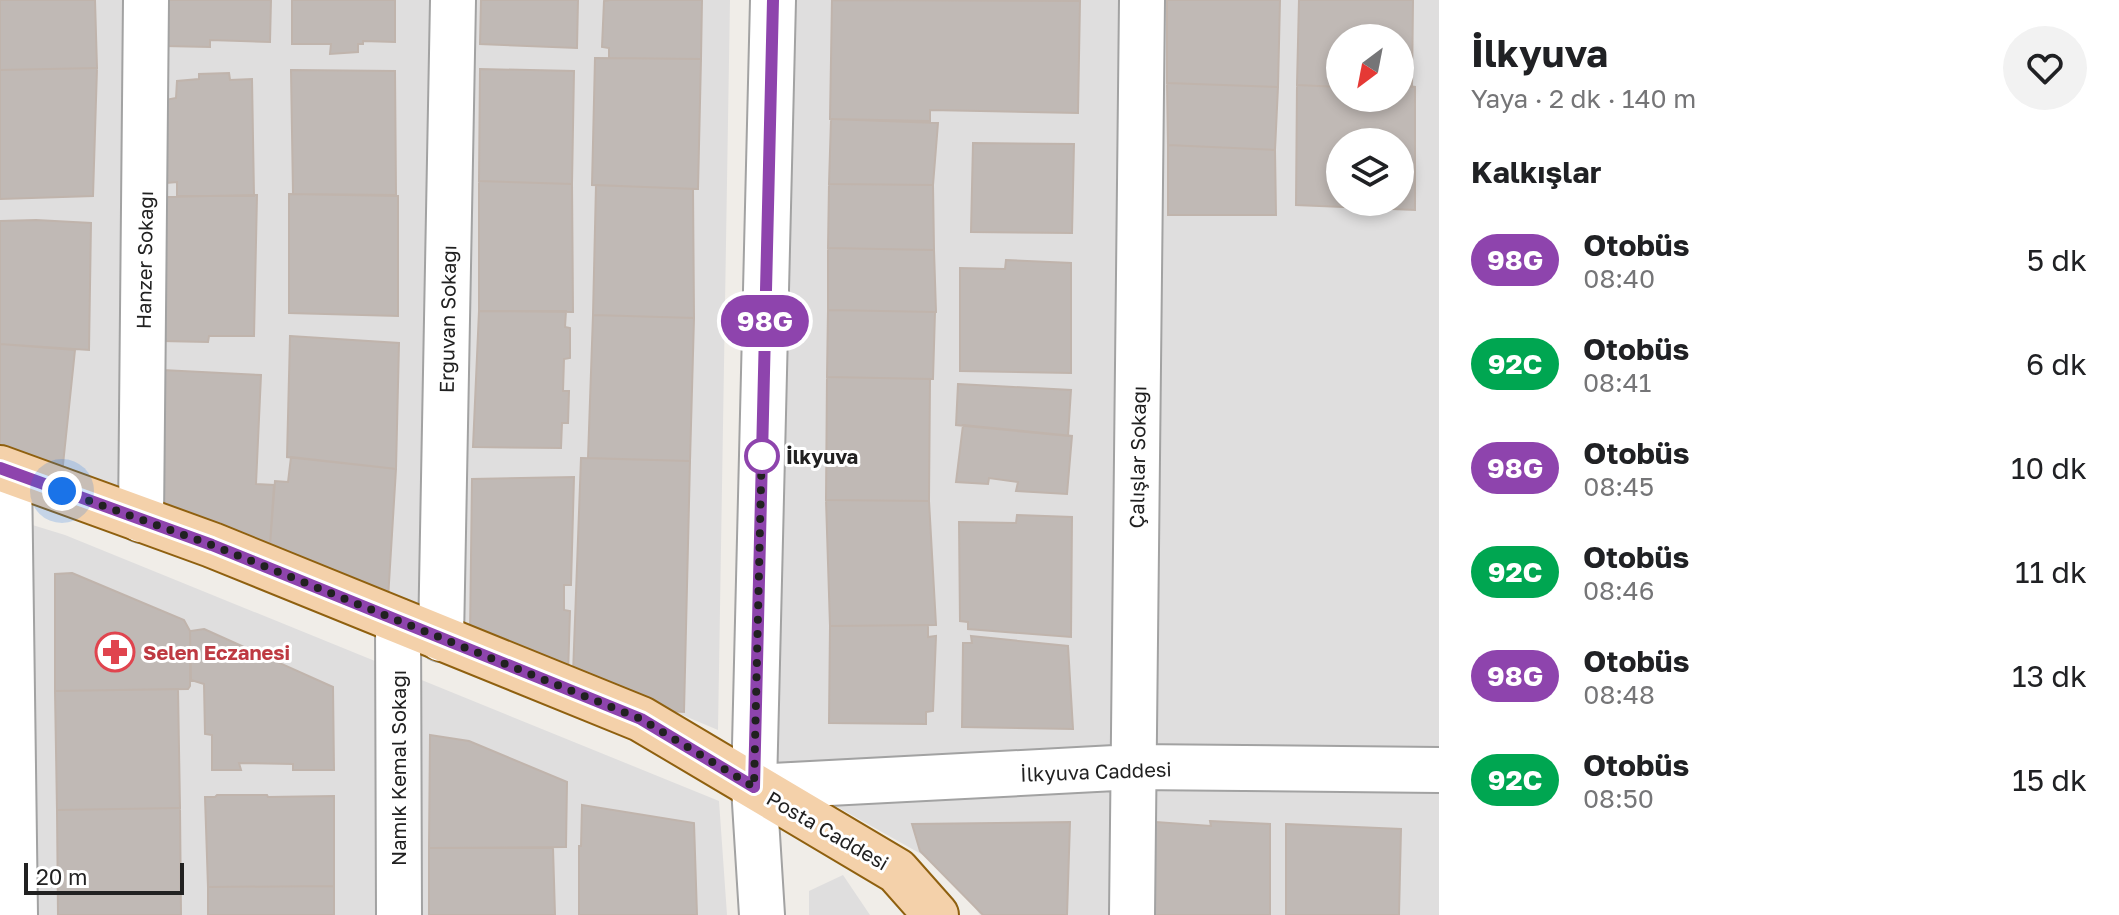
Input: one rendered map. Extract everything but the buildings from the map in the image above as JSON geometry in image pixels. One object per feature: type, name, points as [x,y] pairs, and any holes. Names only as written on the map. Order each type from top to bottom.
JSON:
[{"type":"main road","name":"Posta Caddesi","points":[[5,470],[212,545],[641,719],[897,871],[936,915]]},
{"type":"street","name":"Hanzer Sokağı","points":[[141,520],[146,0]]},
{"type":"street","name":"Erguvan Sokağı","points":[[441,639],[453,0]]},
{"type":"street","points":[[762,915],[754,787],[773,0]]},
{"type":"street","name":"Çalışlar Sokağı","points":[[1132,915],[1142,0]]},
{"type":"street","points":[[5,470],[15,915]]},
{"type":"street","name":"Namık Kemal Sokağı","points":[[398,621],[399,915]]},
{"type":"street","name":"İlkyuva Caddesi","points":[[754,787],[1134,767],[1439,770]]},
{"type":"shaded area","points":[[0,0],[730,0],[718,730],[368,583],[0,457]]},
{"type":"shaded area","points":[[789,0],[1439,0],[1439,915],[980,915],[946,868],[768,768]]},
{"type":"shaded area","points":[[0,515],[65,535],[719,801],[727,915],[0,915]]},
{"type":"shaded area","points":[[843,875],[870,915],[809,915],[809,891]]},
{"type":"bus line","name":"98G","points":[[0,468],[212,545],[641,719],[754,787],[773,0]]},
{"type":"place","name":"İlkyuva","points":[[762,456]]},
{"type":"place","name":"Selen Eczanesi","points":[[115,652]]},
{"type":"route","points":[[62,491],[212,545],[641,719],[754,787],[762,441],[762,456]]}]
